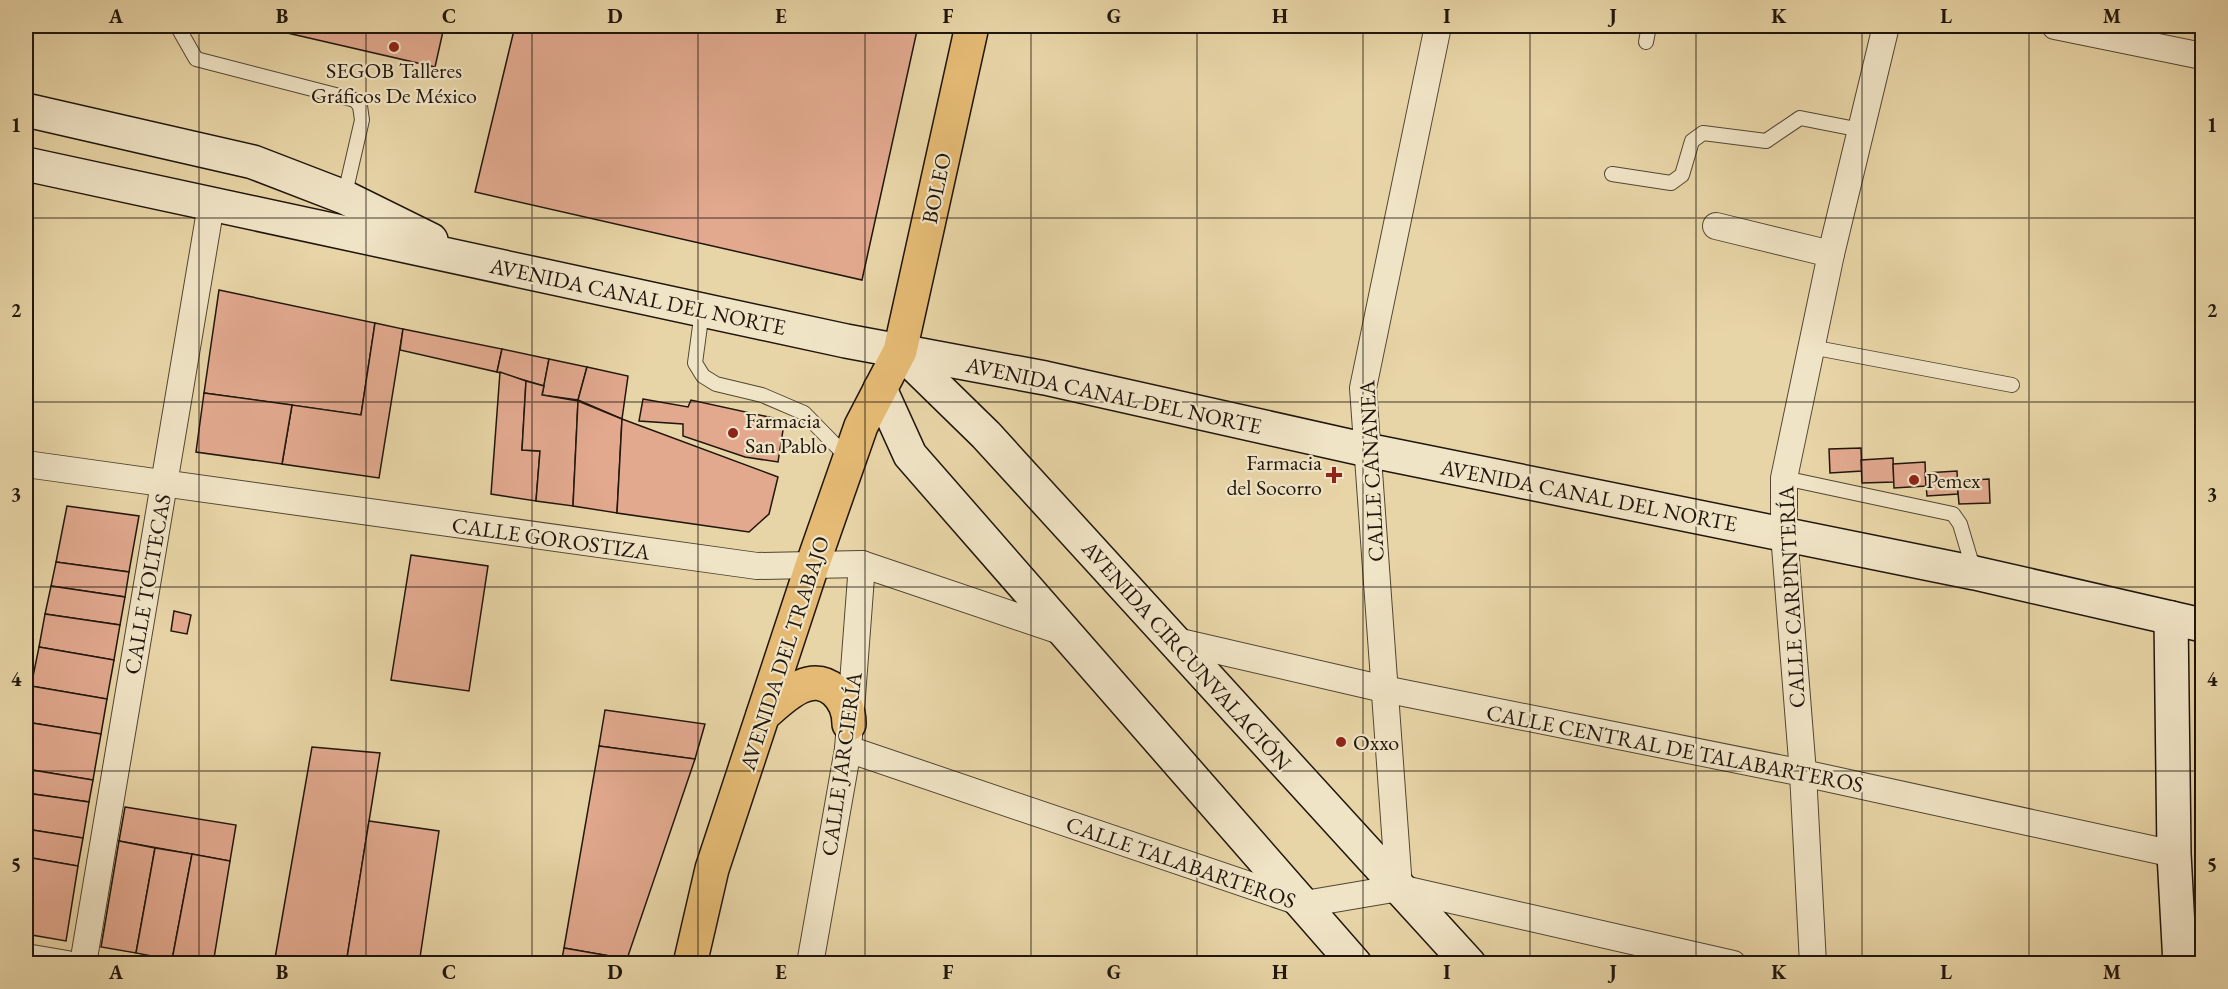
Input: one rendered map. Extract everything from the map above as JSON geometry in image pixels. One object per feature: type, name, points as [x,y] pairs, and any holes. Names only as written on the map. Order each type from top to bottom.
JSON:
[{"type":"main road","name":"BOLEO","points":[[900,351],[972,26]]},
{"type":"main road","points":[[26,110],[254,162],[344,197],[473,261]]},
{"type":"main road","name":"AVENIDA CANAL DEL NORTE","points":[[26,164],[703,310],[1045,378],[1367,450],[1975,573],[2187,621]]},
{"type":"main road","name":"AVENIDA DEL TRABAJO","points":[[690,963],[712,869],[812,566],[861,426],[900,351]]},
{"type":"main road","name":"AVENIDA CIRCUNVALACIÓN","points":[[900,351],[986,435],[1176,640],[1469,963]]},
{"type":"main road","points":[[880,389],[910,455],[1355,963]]},
{"type":"main road","points":[[2180,963],[2174,854],[2187,621]]},
{"type":"main road","points":[[763,715],[792,691],[816,682],[828,686],[839,695],[847,709],[848,736]]},
{"type":"street","name":"CALLE CANANEA","points":[[1399,888],[1363,388],[1438,26]]},
{"type":"street","name":"CALLE CARPINTERÍA","points":[[1813,963],[1803,773],[1784,534],[1784,478],[1831,254],[1886,26]]},
{"type":"street","points":[[2055,26],[2202,56]]},
{"type":"street","name":"CALLE TOLTECAS","points":[[83,963],[211,204]]},
{"type":"street","points":[[1716,226],[1831,254]]},
{"type":"street","name":"CALLE GOROSTIZA","points":[[26,464],[757,566],[862,564],[1069,634]]},
{"type":"street","name":"CALLE JARCIERÍA","points":[[810,963],[848,736],[862,564]]},
{"type":"street","name":"CALLE CENTRAL DE TALABARTEROS","points":[[1176,640],[1384,689],[1803,773],[2174,854]]},
{"type":"street","name":"CALLE TALABARTEROS","points":[[848,736],[1305,904],[1399,888],[1733,963]]},
{"type":"street","points":[[26,957],[67,963]]},
{"type":"lane","points":[[181,26],[180,31],[196,59],[355,100],[360,106],[362,120],[344,197],[339,233]]},
{"type":"lane","points":[[1646,42],[1649,26]]},
{"type":"lane","points":[[1612,174],[1671,183],[1682,175],[1692,141],[1704,133],[1766,141],[1800,118],[1861,130]]},
{"type":"lane","points":[[703,310],[695,363],[703,376],[716,384],[762,395],[804,413],[849,459]]},
{"type":"lane","points":[[1811,348],[2012,385]]},
{"type":"lane","points":[[1784,478],[1953,514],[1960,524],[1975,573]]},
{"type":"building","name":"SEGOB Talleres Gráficos De México","points":[[257,26],[437,26],[444,27],[435,67]]},
{"type":"building","points":[[515,26],[918,26],[862,280],[475,192]]},
{"type":"building","points":[[219,290],[375,323],[361,415],[204,393]]},
{"type":"building","points":[[375,323],[403,329],[379,478],[282,464],[292,405],[361,415]]},
{"type":"building","points":[[403,329],[502,349],[497,372],[400,350]]},
{"type":"building","points":[[502,349],[549,359],[544,386],[497,372]]},
{"type":"building","points":[[549,359],[587,367],[578,400],[542,395]]},
{"type":"building","points":[[587,367],[628,376],[622,419],[578,400]]},
{"type":"building","points":[[500,372],[526,381],[522,450],[540,451],[536,501],[491,494]]},
{"type":"building","points":[[526,381],[544,386],[542,395],[578,401],[573,506],[536,501],[540,451],[522,450]]},
{"type":"building","points":[[204,393],[292,405],[282,464],[196,452]]},
{"type":"building","name":"Farmacia San Pablo","points":[[643,399],[688,407],[691,400],[773,418],[783,430],[778,462],[745,457],[683,436],[683,424],[639,421]]},
{"type":"building","points":[[578,401],[622,419],[617,513],[573,506]]},
{"type":"building","points":[[622,419],[778,477],[769,514],[749,532],[617,513]]},
{"type":"building","points":[[1861,448],[1862,471],[1830,473],[1829,449]]},
{"type":"building","points":[[1893,458],[1894,482],[1862,483],[1861,460]]},
{"type":"building","points":[[1925,462],[1926,486],[1894,488],[1893,464]]},
{"type":"building","points":[[1957,471],[1958,494],[1927,496],[1925,473]]},
{"type":"building","points":[[1989,479],[1990,503],[1959,504],[1957,481]]},
{"type":"building","points":[[67,506],[139,516],[129,572],[56,562]]},
{"type":"building","points":[[411,555],[488,566],[469,691],[391,680]]},
{"type":"building","points":[[56,562],[129,572],[125,597],[51,586]]},
{"type":"building","points":[[51,586],[125,597],[120,625],[45,614]]},
{"type":"building","points":[[174,611],[191,615],[187,634],[171,631]]},
{"type":"building","points":[[45,614],[120,625],[114,660],[39,647]]},
{"type":"building","points":[[39,647],[114,660],[107,699],[31,686]]},
{"type":"building","points":[[31,686],[107,699],[101,734],[26,722]]},
{"type":"building","points":[[605,710],[705,724],[695,759],[599,746]]},
{"type":"building","points":[[26,722],[101,734],[93,780],[26,769]]},
{"type":"building","points":[[599,746],[695,759],[627,959],[564,948]]},
{"type":"building","points":[[312,747],[380,753],[346,964],[274,964]]},
{"type":"building","points":[[26,769],[93,780],[89,802],[26,793]]},
{"type":"building","points":[[26,793],[89,802],[83,838],[26,829]]},
{"type":"building","points":[[125,807],[236,825],[230,861],[119,841]]},
{"type":"building","points":[[369,821],[439,831],[419,964],[346,964]]},
{"type":"building","points":[[26,829],[83,838],[78,866],[26,857]]},
{"type":"building","points":[[119,841],[155,848],[136,953],[101,947]]},
{"type":"building","points":[[155,848],[192,854],[172,960],[136,953]]},
{"type":"building","points":[[192,854],[230,861],[213,964],[172,960]]},
{"type":"building","points":[[26,857],[78,866],[66,941],[26,934]]},
{"type":"building","points":[[564,948],[627,959],[625,964],[561,964]]},
{"type":"place","name":"SEGOB Talleres Gráficos De México","points":[[394,47]]},
{"type":"place","name":"Farmacia San Pablo","points":[[733,433]]},
{"type":"place","name":"Farmacia del Socorro","points":[[1334,475]]},
{"type":"place","name":"Pemex","points":[[1914,480]]},
{"type":"place","name":"Oxxo","points":[[1341,742]]}]
